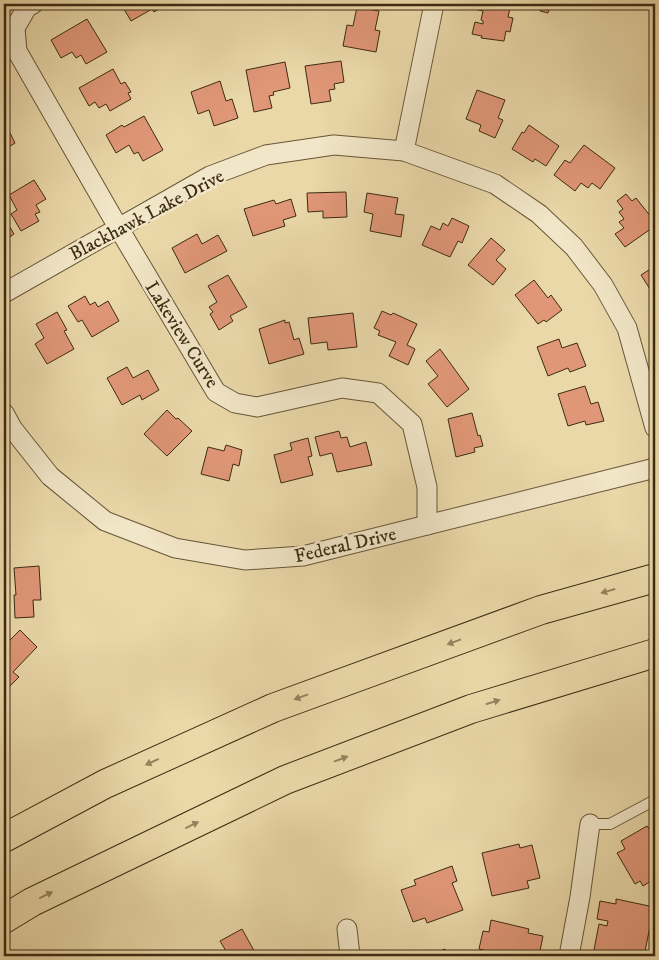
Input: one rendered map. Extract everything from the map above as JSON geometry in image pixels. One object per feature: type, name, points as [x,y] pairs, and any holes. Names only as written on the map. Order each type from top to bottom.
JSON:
[{"type":"highway","points":[[4,838],[105,784],[273,708],[541,610],[655,578]]},
{"type":"highway","points":[[4,919],[32,902],[285,780],[471,708],[655,653]]},
{"type":"street","name":"Lakeview Curve","points":[[33,4],[27,7],[15,28],[17,51],[216,392],[234,403],[257,407],[342,388],[378,393],[412,424],[427,487],[427,525]]},
{"type":"street","points":[[404,151],[434,4]]},
{"type":"street","name":"Blackhawk Lake Drive","points":[[4,293],[210,176],[266,155],[334,146],[404,151],[495,184],[539,214],[574,247],[603,285],[626,328],[655,428]]},
{"type":"street","name":"Federal Drive","points":[[8,421],[50,476],[105,521],[175,548],[244,560],[304,556],[655,468]]},
{"type":"street","points":[[569,956],[580,897],[590,824]]},
{"type":"street","points":[[347,929],[350,956]]},
{"type":"lane","points":[[590,824],[610,824],[655,800]]},
{"type":"building","points":[[121,4],[167,4],[154,12],[152,9],[131,21]]},
{"type":"building","points":[[475,4],[511,4],[508,17],[513,18],[510,32],[506,31],[504,41],[481,38],[482,36],[472,34],[475,22],[483,24],[481,20],[483,11],[474,9]]},
{"type":"building","points":[[541,4],[550,5],[548,13],[540,11]]},
{"type":"building","points":[[357,7],[379,11],[375,30],[380,31],[376,52],[343,46],[347,25],[353,26]]},
{"type":"building","points":[[87,19],[107,52],[86,64],[81,55],[76,58],[72,52],[61,58],[51,40]]},
{"type":"building","points":[[341,61],[344,82],[334,84],[335,89],[329,90],[331,101],[311,104],[305,66]]},
{"type":"building","points":[[285,62],[290,88],[273,92],[274,95],[269,96],[272,108],[254,112],[246,70]]},
{"type":"building","points":[[113,69],[121,84],[125,82],[131,92],[128,93],[131,99],[110,111],[106,104],[99,108],[95,102],[89,106],[79,88]]},
{"type":"building","points":[[220,81],[226,101],[232,99],[238,118],[214,126],[209,110],[198,114],[191,92]]},
{"type":"building","points":[[477,90],[505,100],[498,118],[503,120],[495,138],[479,131],[481,125],[466,119]]},
{"type":"building","points":[[144,116],[163,150],[143,161],[138,152],[134,154],[129,145],[116,153],[106,135],[122,125],[124,127]]},
{"type":"building","points":[[4,121],[15,143],[4,150]]},
{"type":"building","points":[[529,125],[559,146],[546,166],[535,159],[533,162],[512,149],[522,132],[524,133]]},
{"type":"building","points":[[584,145],[615,168],[600,189],[592,183],[588,188],[581,183],[575,191],[554,175],[565,160],[570,163]]},
{"type":"building","points":[[34,180],[46,199],[36,205],[40,212],[35,214],[39,221],[21,231],[11,214],[17,210],[9,195]]},
{"type":"building","points":[[346,192],[347,217],[323,218],[323,211],[308,212],[307,193]]},
{"type":"building","points":[[367,193],[398,198],[395,214],[404,215],[401,237],[370,231],[373,214],[364,212]]},
{"type":"building","points":[[626,194],[632,201],[636,198],[655,222],[650,226],[652,228],[625,247],[615,234],[624,228],[619,222],[624,219],[619,212],[623,209],[617,201]]},
{"type":"building","points":[[291,199],[296,216],[283,220],[285,226],[253,236],[244,209],[274,200],[276,204]]},
{"type":"building","points":[[452,218],[469,226],[462,243],[458,241],[450,257],[422,245],[431,226],[440,230],[443,223],[448,226]]},
{"type":"building","points":[[4,220],[14,234],[4,241]]},
{"type":"building","points":[[197,234],[202,244],[218,235],[227,251],[185,273],[172,248]]},
{"type":"building","points":[[491,238],[505,250],[496,260],[506,269],[493,285],[468,265]]},
{"type":"building","points":[[655,266],[655,297],[641,275]]},
{"type":"building","points":[[228,275],[247,307],[230,316],[233,321],[219,330],[210,314],[213,312],[209,307],[217,302],[208,286]]},
{"type":"building","points":[[534,280],[548,298],[551,295],[562,310],[546,322],[544,320],[538,324],[515,295]]},
{"type":"building","points":[[85,296],[90,305],[95,302],[98,307],[108,301],[119,321],[92,337],[82,320],[78,322],[68,306]]},
{"type":"building","points":[[382,311],[391,315],[393,313],[417,324],[407,345],[415,349],[408,365],[389,356],[396,342],[378,335],[380,331],[374,328]]},
{"type":"building","points":[[57,312],[67,330],[64,331],[74,349],[47,364],[35,344],[44,338],[36,324]]},
{"type":"building","points":[[353,313],[357,347],[328,350],[327,342],[311,344],[308,318]]},
{"type":"building","points":[[285,320],[285,323],[289,322],[294,340],[299,338],[304,354],[269,364],[259,329]]},
{"type":"building","points":[[559,339],[562,348],[577,343],[586,366],[570,372],[568,368],[548,376],[537,347]]},
{"type":"building","points":[[440,349],[469,389],[447,407],[428,384],[438,376],[426,361]]},
{"type":"building","points":[[127,367],[133,378],[148,370],[159,390],[142,400],[140,395],[122,405],[107,378]]},
{"type":"building","points":[[585,386],[591,404],[598,402],[604,421],[586,425],[585,421],[568,426],[558,394]]},
{"type":"building","points":[[167,410],[192,431],[167,456],[144,434]]},
{"type":"building","points":[[472,413],[478,436],[480,435],[483,446],[474,448],[475,452],[456,457],[448,419]]},
{"type":"building","points":[[339,431],[341,438],[347,437],[350,447],[366,442],[372,465],[337,472],[332,453],[320,456],[315,437]]},
{"type":"building","points":[[308,438],[312,456],[308,457],[313,475],[281,483],[274,455],[292,450],[290,443]]},
{"type":"building","points":[[226,445],[242,450],[239,466],[233,464],[229,481],[201,474],[208,447],[224,451]]},
{"type":"building","points":[[4,541],[10,544],[4,559]]},
{"type":"building","points":[[39,566],[41,600],[33,600],[34,617],[15,618],[14,568]]},
{"type":"building","points":[[20,630],[37,647],[13,672],[19,677],[4,692],[4,646]]},
{"type":"building","points":[[647,826],[655,838],[654,886],[651,881],[643,886],[640,881],[635,884],[617,853],[625,849],[621,841]]},
{"type":"building","points":[[519,844],[520,848],[532,845],[540,878],[527,881],[529,888],[492,896],[482,853]]},
{"type":"building","points":[[452,866],[457,881],[452,883],[463,910],[427,923],[425,918],[413,922],[401,890],[416,885],[414,880]]},
{"type":"building","points":[[616,899],[654,907],[644,956],[593,955],[599,924],[607,926],[608,921],[597,919],[600,901],[616,904]]},
{"type":"building","points":[[491,920],[529,929],[528,933],[543,936],[539,956],[483,956],[484,950],[479,949],[483,931],[489,932]]},
{"type":"building","points":[[242,929],[257,956],[229,956],[220,941]]},
{"type":"building","points":[[445,949],[449,956],[429,956]]}]
